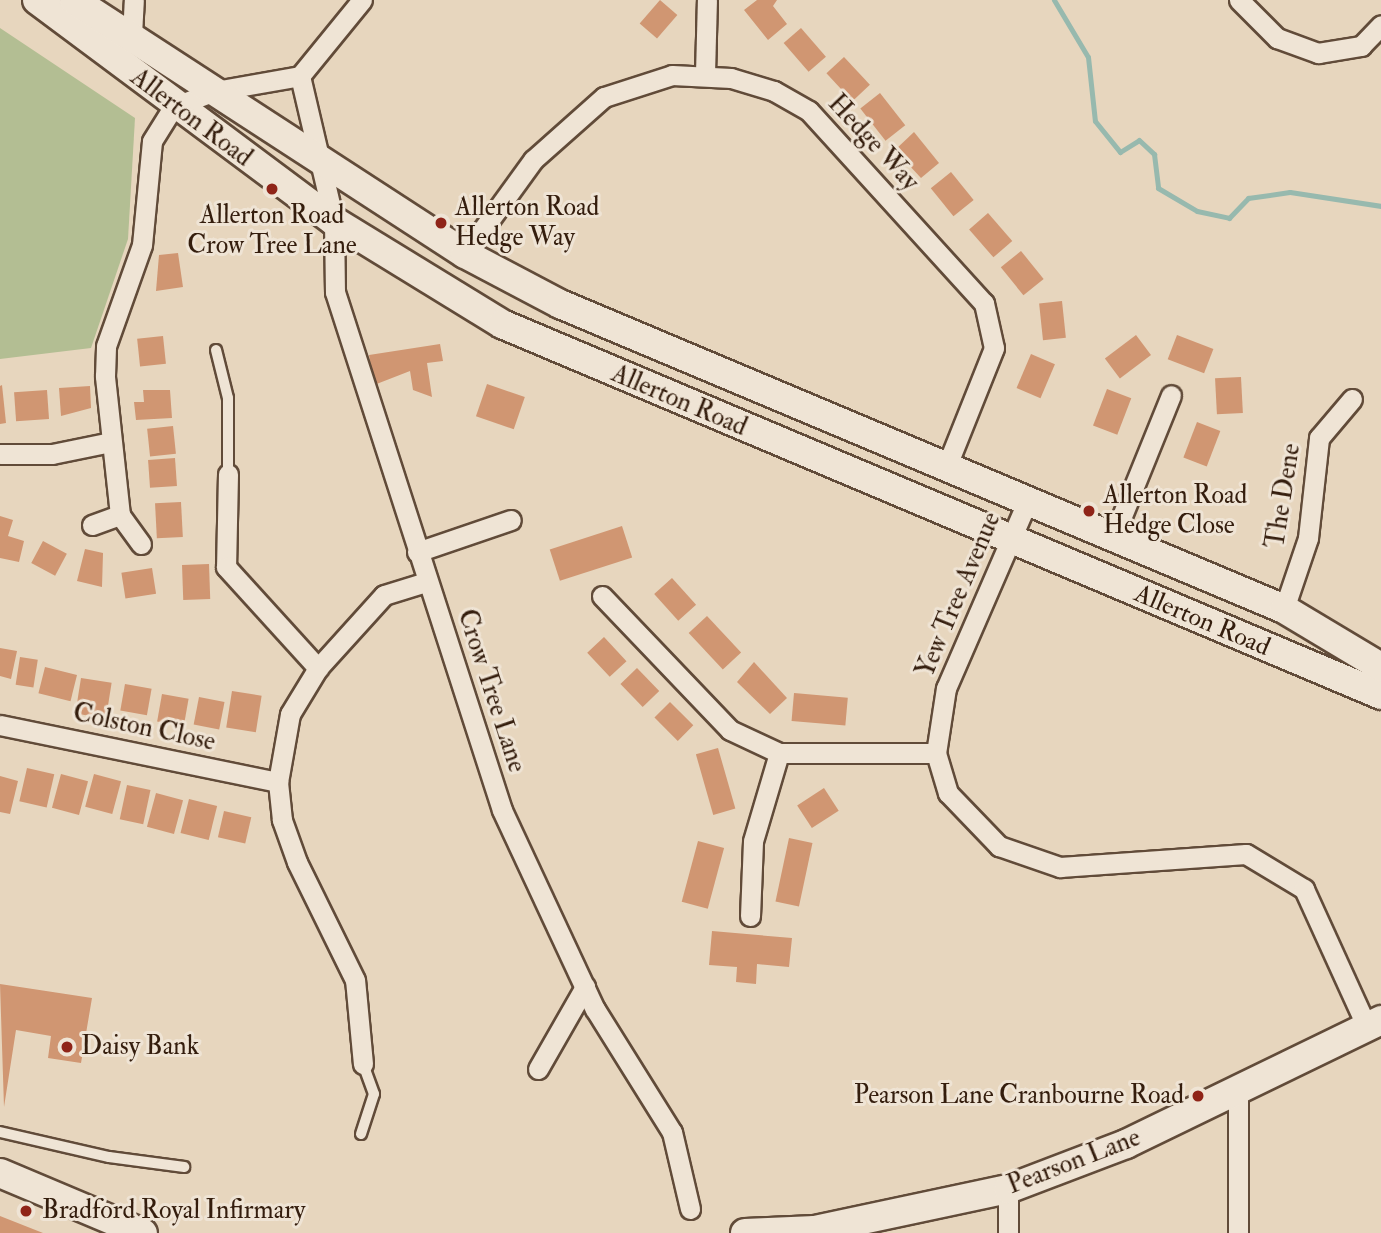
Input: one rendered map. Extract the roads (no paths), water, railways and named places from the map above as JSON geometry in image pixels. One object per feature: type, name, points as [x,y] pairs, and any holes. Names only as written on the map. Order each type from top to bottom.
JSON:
[{"type":"street","name":"Allerton Road","points":[[37,0],[173,107],[334,221],[502,324],[1381,695]]},
{"type":"street","name":"Allerton Road","points":[[74,0],[132,35],[465,254],[560,304],[1284,609],[1381,667]]},
{"type":"street","points":[[132,35],[134,0]]},
{"type":"street","points":[[141,544],[120,514],[111,442],[106,346],[142,245],[152,141],[173,107],[215,91],[300,76],[362,0]]},
{"type":"street","points":[[705,74],[707,0]]},
{"type":"street","points":[[1240,0],[1278,38],[1318,52],[1361,46],[1381,25]]},
{"type":"street","name":"Hedge Way","points":[[465,254],[533,160],[576,116],[636,82],[705,74],[774,91],[809,111],[984,303],[994,348],[946,468]]},
{"type":"street","name":"Crow Tree Lane","points":[[300,76],[334,221],[335,292],[426,582],[502,810],[585,987],[672,1132],[690,1209]]},
{"type":"street","points":[[1113,537],[1171,395]]},
{"type":"street","name":"The Dene","points":[[1284,609],[1308,538],[1319,438],[1352,399]]},
{"type":"street","points":[[0,454],[52,454],[111,442]]},
{"type":"street","points":[[228,474],[226,567],[318,668]]},
{"type":"street","name":"Yew Tree Avenue","points":[[1027,502],[946,688],[936,753],[948,793],[999,846],[1060,867],[1247,854],[1304,889],[1374,1024]]},
{"type":"street","points":[[92,525],[120,514]]},
{"type":"street","points":[[417,552],[511,520]]},
{"type":"street","points":[[363,1064],[355,980],[297,862],[282,820],[278,782],[290,714],[318,668],[384,595],[426,582]]},
{"type":"street","points":[[602,596],[730,730],[779,753],[936,753]]},
{"type":"street","name":"Colston Close","points":[[0,725],[278,782]]},
{"type":"street","points":[[750,916],[754,841],[779,753]]},
{"type":"street","points":[[538,1069],[585,987]]},
{"type":"street","name":"Pearson Lane","points":[[745,1233],[815,1230],[1008,1189],[1238,1093],[1374,1024]]},
{"type":"street","points":[[1238,1093],[1238,1233]]},
{"type":"street","points":[[0,1173],[107,1226],[142,1233]]},
{"type":"street","points":[[1008,1189],[1008,1233]]},
{"type":"lane","points":[[216,350],[228,398],[228,474]]},
{"type":"lane","points":[[361,1134],[374,1094],[363,1064]]},
{"type":"lane","points":[[0,1132],[109,1157],[184,1167]]},
{"type":"waterway","points":[[1054,0],[1088,57],[1095,121],[1120,152],[1139,140],[1154,154],[1158,188],[1197,211],[1229,218],[1248,198],[1290,192],[1381,206]]},
{"type":"place","name":"Allerton Road Crow Tree Lane","points":[[272,189]]},
{"type":"place","name":"Allerton Road Hedge Way","points":[[441,223]]},
{"type":"place","name":"Allerton Road Hedge Close","points":[[1089,511]]},
{"type":"place","name":"Daisy Bank","points":[[67,1047]]},
{"type":"place","name":"Pearson Lane Cranbourne Road","points":[[1198,1096]]},
{"type":"place","name":"Bradford Royal Infirmary","points":[[26,1211]]}]
